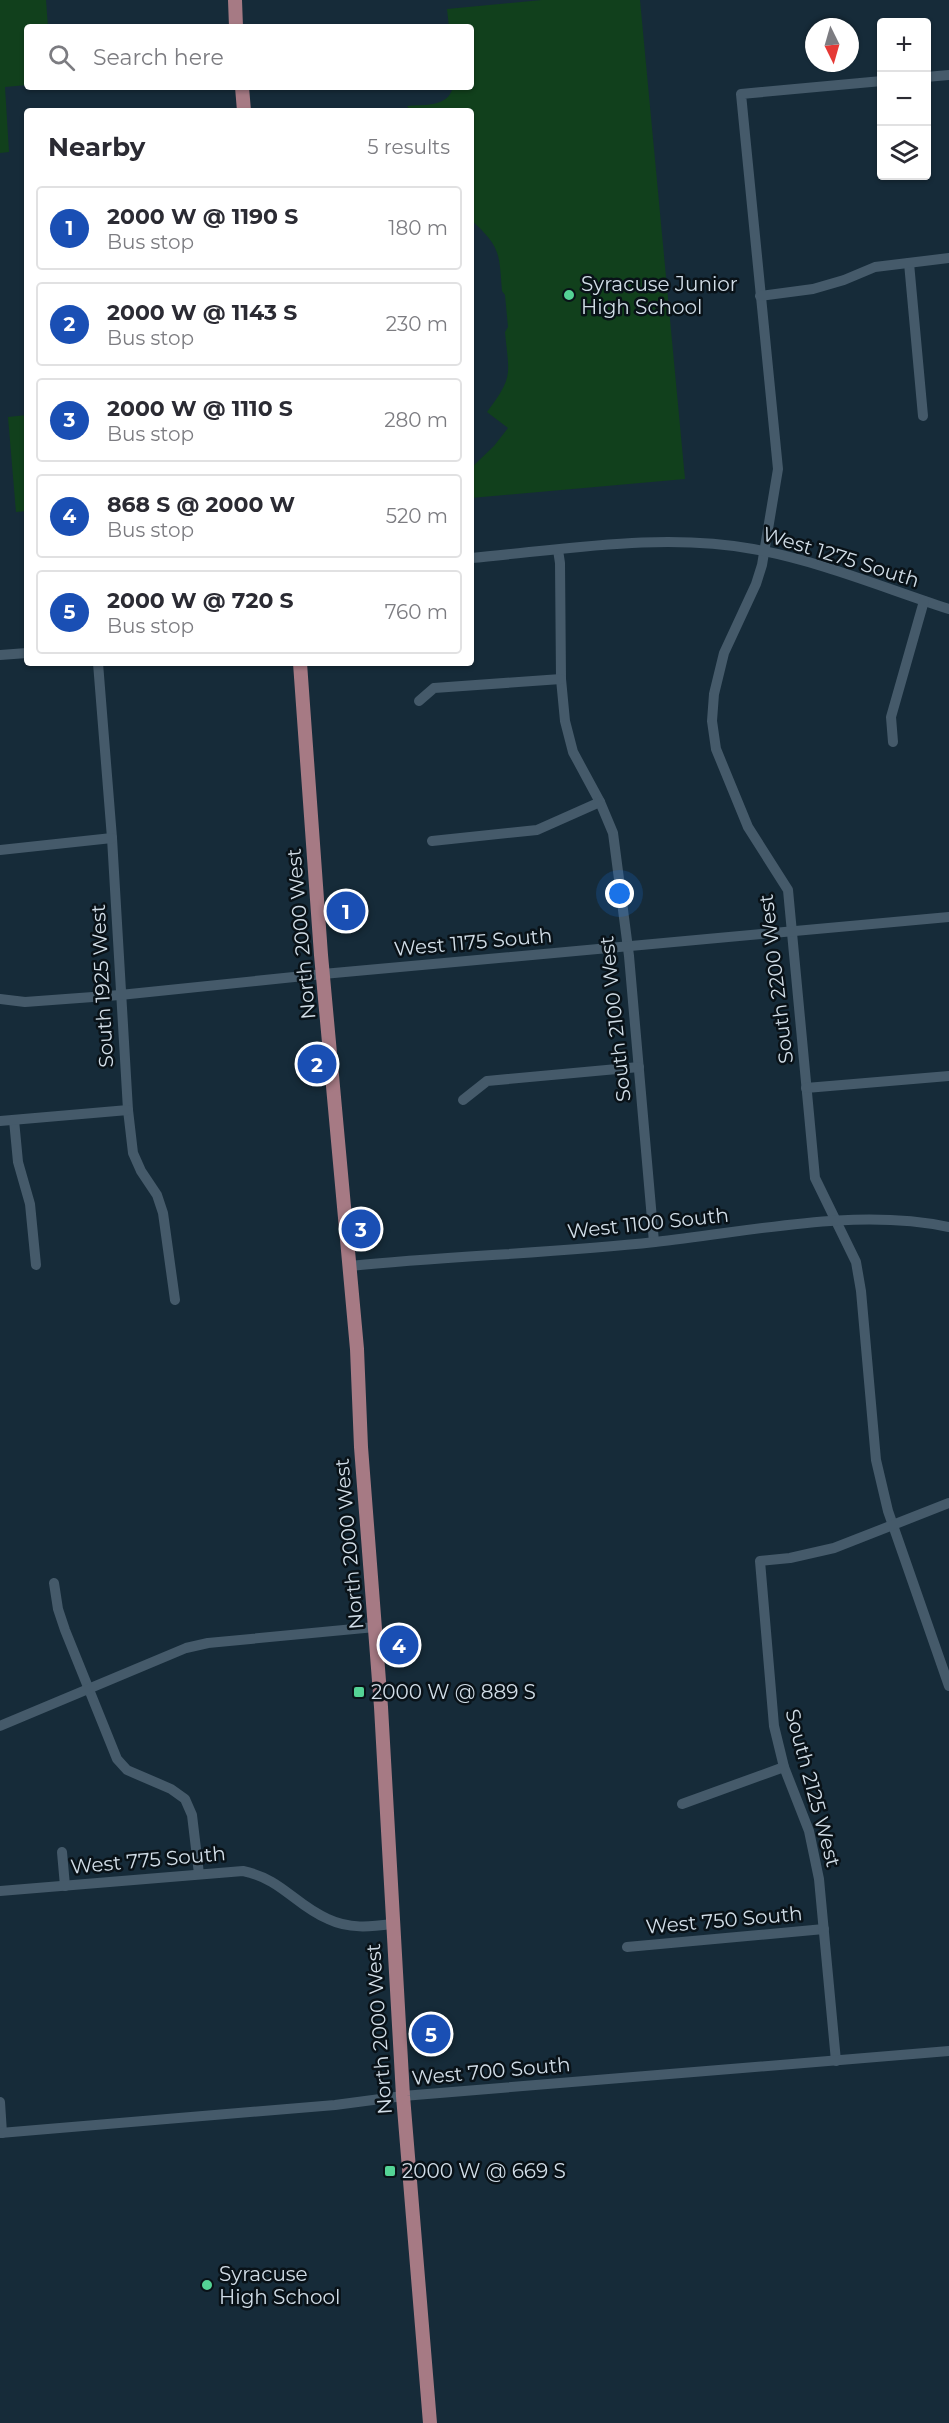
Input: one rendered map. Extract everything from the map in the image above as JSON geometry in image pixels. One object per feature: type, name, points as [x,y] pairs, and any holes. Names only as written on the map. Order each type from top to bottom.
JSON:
[{"type":"main road","points":[[235,0],[236,24]]},
{"type":"main road","points":[[242,90],[244,108]]},
{"type":"main road","name":"North 2000 West","points":[[300,666],[323,974],[357,1349],[361,1447],[375,1627],[403,2096],[430,2423]]},
{"type":"street","points":[[931,77],[949,75]]},
{"type":"street","name":"South 2200 West","points":[[877,81],[741,94],[778,469],[765,551],[756,584],[724,653],[714,694],[712,721],[716,749],[748,827],[788,890],[815,1178],[838,1221],[856,1262],[861,1291],[876,1460],[893,1526],[949,1686]]},
{"type":"street","points":[[760,296],[813,289],[844,280],[875,267],[949,258]]},
{"type":"street","points":[[909,263],[923,416]]},
{"type":"street","name":"West 1275 South","points":[[474,558],[657,542],[751,548],[816,564],[949,609]]},
{"type":"street","name":"South 2100 West","points":[[558,550],[561,679],[565,721],[573,752],[600,802],[613,833],[627,947],[654,1242]]},
{"type":"street","points":[[893,742],[891,717],[924,601]]},
{"type":"street","points":[[0,655],[24,653]]},
{"type":"street","name":"South 1925 West","points":[[98,666],[112,838],[128,1110],[133,1153],[141,1171],[157,1195],[163,1213],[175,1300]]},
{"type":"street","points":[[418,700],[434,688],[561,679]]},
{"type":"street","points":[[432,841],[537,830],[600,802]]},
{"type":"street","points":[[0,850],[112,838]]},
{"type":"street","name":"West 1175 South","points":[[0,999],[25,1002],[120,995],[323,974],[949,917]]},
{"type":"street","points":[[463,1100],[487,1081],[639,1067]]},
{"type":"street","points":[[806,1088],[949,1076]]},
{"type":"street","points":[[0,1121],[128,1110]]},
{"type":"street","points":[[14,1120],[18,1162],[30,1204],[36,1265]]},
{"type":"street","name":"West 1100 South","points":[[350,1266],[654,1242],[854,1219],[932,1223],[949,1227]]},
{"type":"street","points":[[893,1526],[949,1503]]},
{"type":"street","name":"South 2125 West","points":[[836,2061],[819,1879],[808,1831],[784,1767],[774,1726],[760,1561],[790,1558],[834,1548],[893,1526]]},
{"type":"street","points":[[54,1582],[64,1630],[121,1765],[127,1770],[178,1793],[189,1806],[199,1874]]},
{"type":"street","points":[[0,1726],[164,1657],[208,1643],[375,1627]]},
{"type":"street","points":[[682,1804],[784,1767]]},
{"type":"street","points":[[62,1852],[65,1886]]},
{"type":"street","name":"West 775 South","points":[[0,1891],[232,1871],[255,1874],[275,1882],[309,1909],[327,1919],[350,1926],[392,1924]]},
{"type":"street","name":"West 750 South","points":[[627,1947],[824,1929]]},
{"type":"street","name":"West 700 South","points":[[1,2133],[949,2050]]},
{"type":"street","points":[[0,2102],[1,2133]]},
{"type":"green space","points":[[0,0],[46,0],[48,24],[24,24],[24,85],[5,87],[9,152],[0,153]]},
{"type":"green space","name":"Syracuse Junior High School","points":[[542,0],[640,0],[685,479],[474,498],[474,465],[494,446],[508,428],[487,412],[502,390],[508,375],[505,332],[508,327],[497,251],[488,237],[474,223],[474,108],[409,108],[407,106],[441,102],[452,90],[474,90],[474,24],[449,24],[447,9]]},
{"type":"green space","points":[[24,415],[24,511],[16,512],[8,417]]},
{"type":"place","name":"Syracuse Junior High School","points":[[569,295]]},
{"type":"place","name":"2000 W @ 1190 S","points":[[346,911]]},
{"type":"place","name":"2000 W @ 1143 S","points":[[317,1064]]},
{"type":"place","name":"2000 W @ 1110 S","points":[[361,1229]]},
{"type":"place","name":"868 S @ 2000 W","points":[[399,1645]]},
{"type":"place","name":"2000 W @ 889 S","points":[[359,1692]]},
{"type":"place","name":"2000 W @ 720 S","points":[[431,2034]]},
{"type":"place","name":"2000 W @ 669 S","points":[[390,2171]]},
{"type":"place","name":"Syracuse High School","points":[[207,2285]]}]
